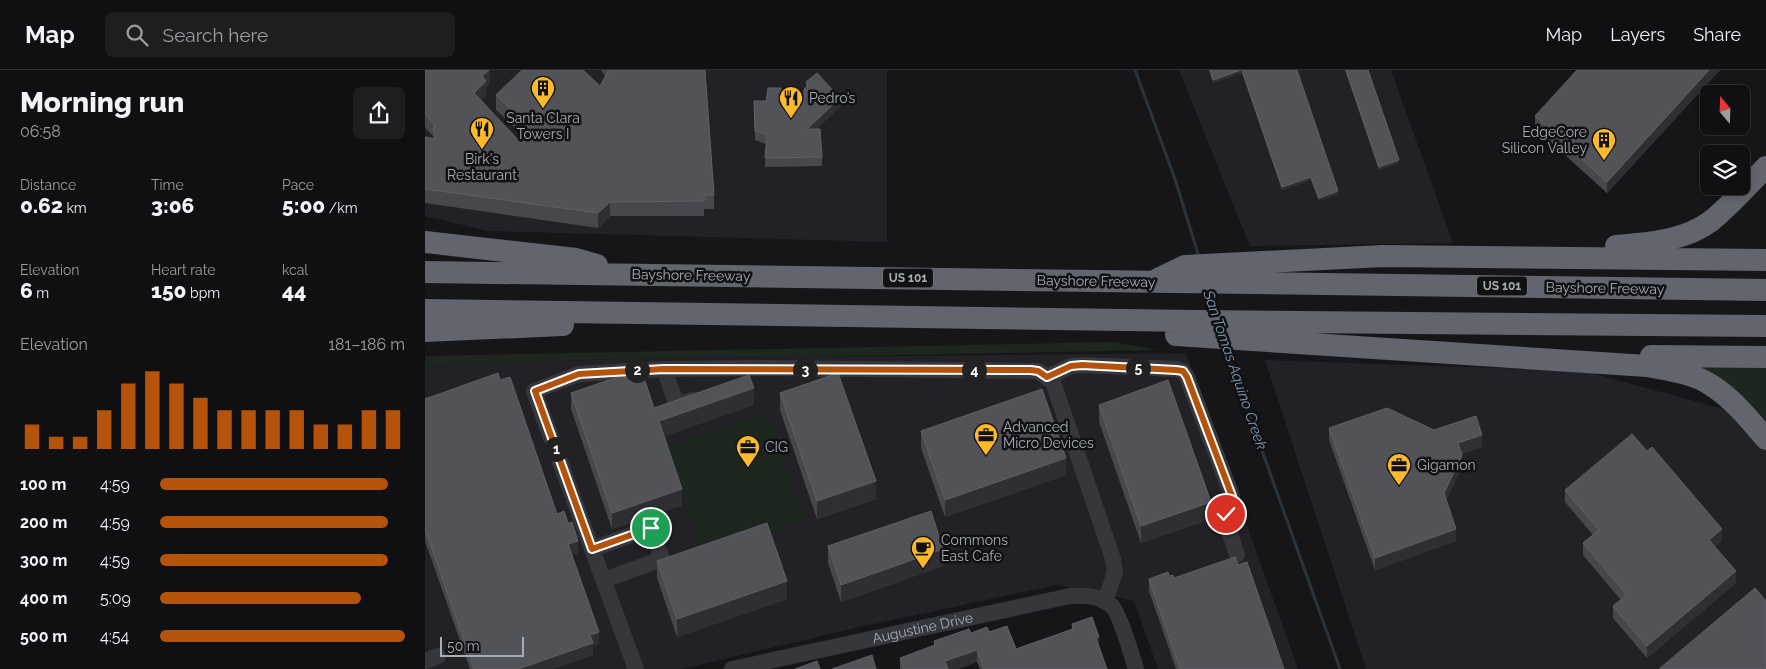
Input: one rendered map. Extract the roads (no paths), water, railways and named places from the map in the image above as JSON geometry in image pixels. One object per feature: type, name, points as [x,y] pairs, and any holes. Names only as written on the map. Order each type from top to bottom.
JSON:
[{"type":"highway","points":[[1238,273],[1412,251],[1611,246],[1670,239],[1697,229],[1711,221],[1766,167]]},
{"type":"highway","points":[[425,242],[576,259],[628,274]]},
{"type":"highway","points":[[1383,256],[1766,260]]},
{"type":"highway","name":"Bayshore Freeway","points":[[425,272],[1153,281],[1238,273],[1766,290]]},
{"type":"highway","points":[[425,310],[1071,319],[1248,330],[1766,326]]},
{"type":"highway","points":[[425,331],[559,326],[612,312]]},
{"type":"highway","points":[[1248,330],[1363,348],[1647,366],[1681,373],[1710,384],[1738,406],[1766,439]]},
{"type":"highway","points":[[1498,356],[1766,357]]},
{"type":"street","points":[[1047,377],[1071,366],[1082,365],[1183,371],[1187,377],[1232,496],[1232,502],[1225,518],[1237,555]]},
{"type":"street","points":[[636,669],[535,391],[579,374],[664,369],[759,368],[1031,370],[1038,371],[1047,377],[1053,382],[1113,559],[1115,572],[1108,604],[1122,627],[1136,669]]},
{"type":"street","points":[[664,369],[677,405],[711,393]]},
{"type":"street","points":[[737,384],[781,369]]},
{"type":"street","points":[[592,549],[651,528],[662,559],[604,580]]},
{"type":"street","name":"Augustine Drive","points":[[732,669],[1070,596],[1092,596],[1108,604]]},
{"type":"waterway","name":"San Tomas Aquino Creek","points":[[1135,70],[1175,179],[1199,257]]},
{"type":"waterway","name":"San Tomas Aquino Creek","points":[[1209,292],[1215,312]]},
{"type":"waterway","name":"San Tomas Aquino Creek","points":[[1225,347],[1340,669]]},
{"type":"place","name":"Santa Clara Towers I","points":[[543,109]]},
{"type":"place","name":"Pedro’s","points":[[791,119]]},
{"type":"place","name":"Birk's Restaurant","points":[[482,150]]},
{"type":"place","name":"EdgeCore Silicon Valley","points":[[1604,161]]},
{"type":"place","name":"Advanced Micro Devices","points":[[986,456]]},
{"type":"place","name":"CIG","points":[[748,468]]},
{"type":"place","name":"Gigamon","points":[[1399,486]]},
{"type":"place","name":"Commons East Cafe","points":[[923,569]]}]
